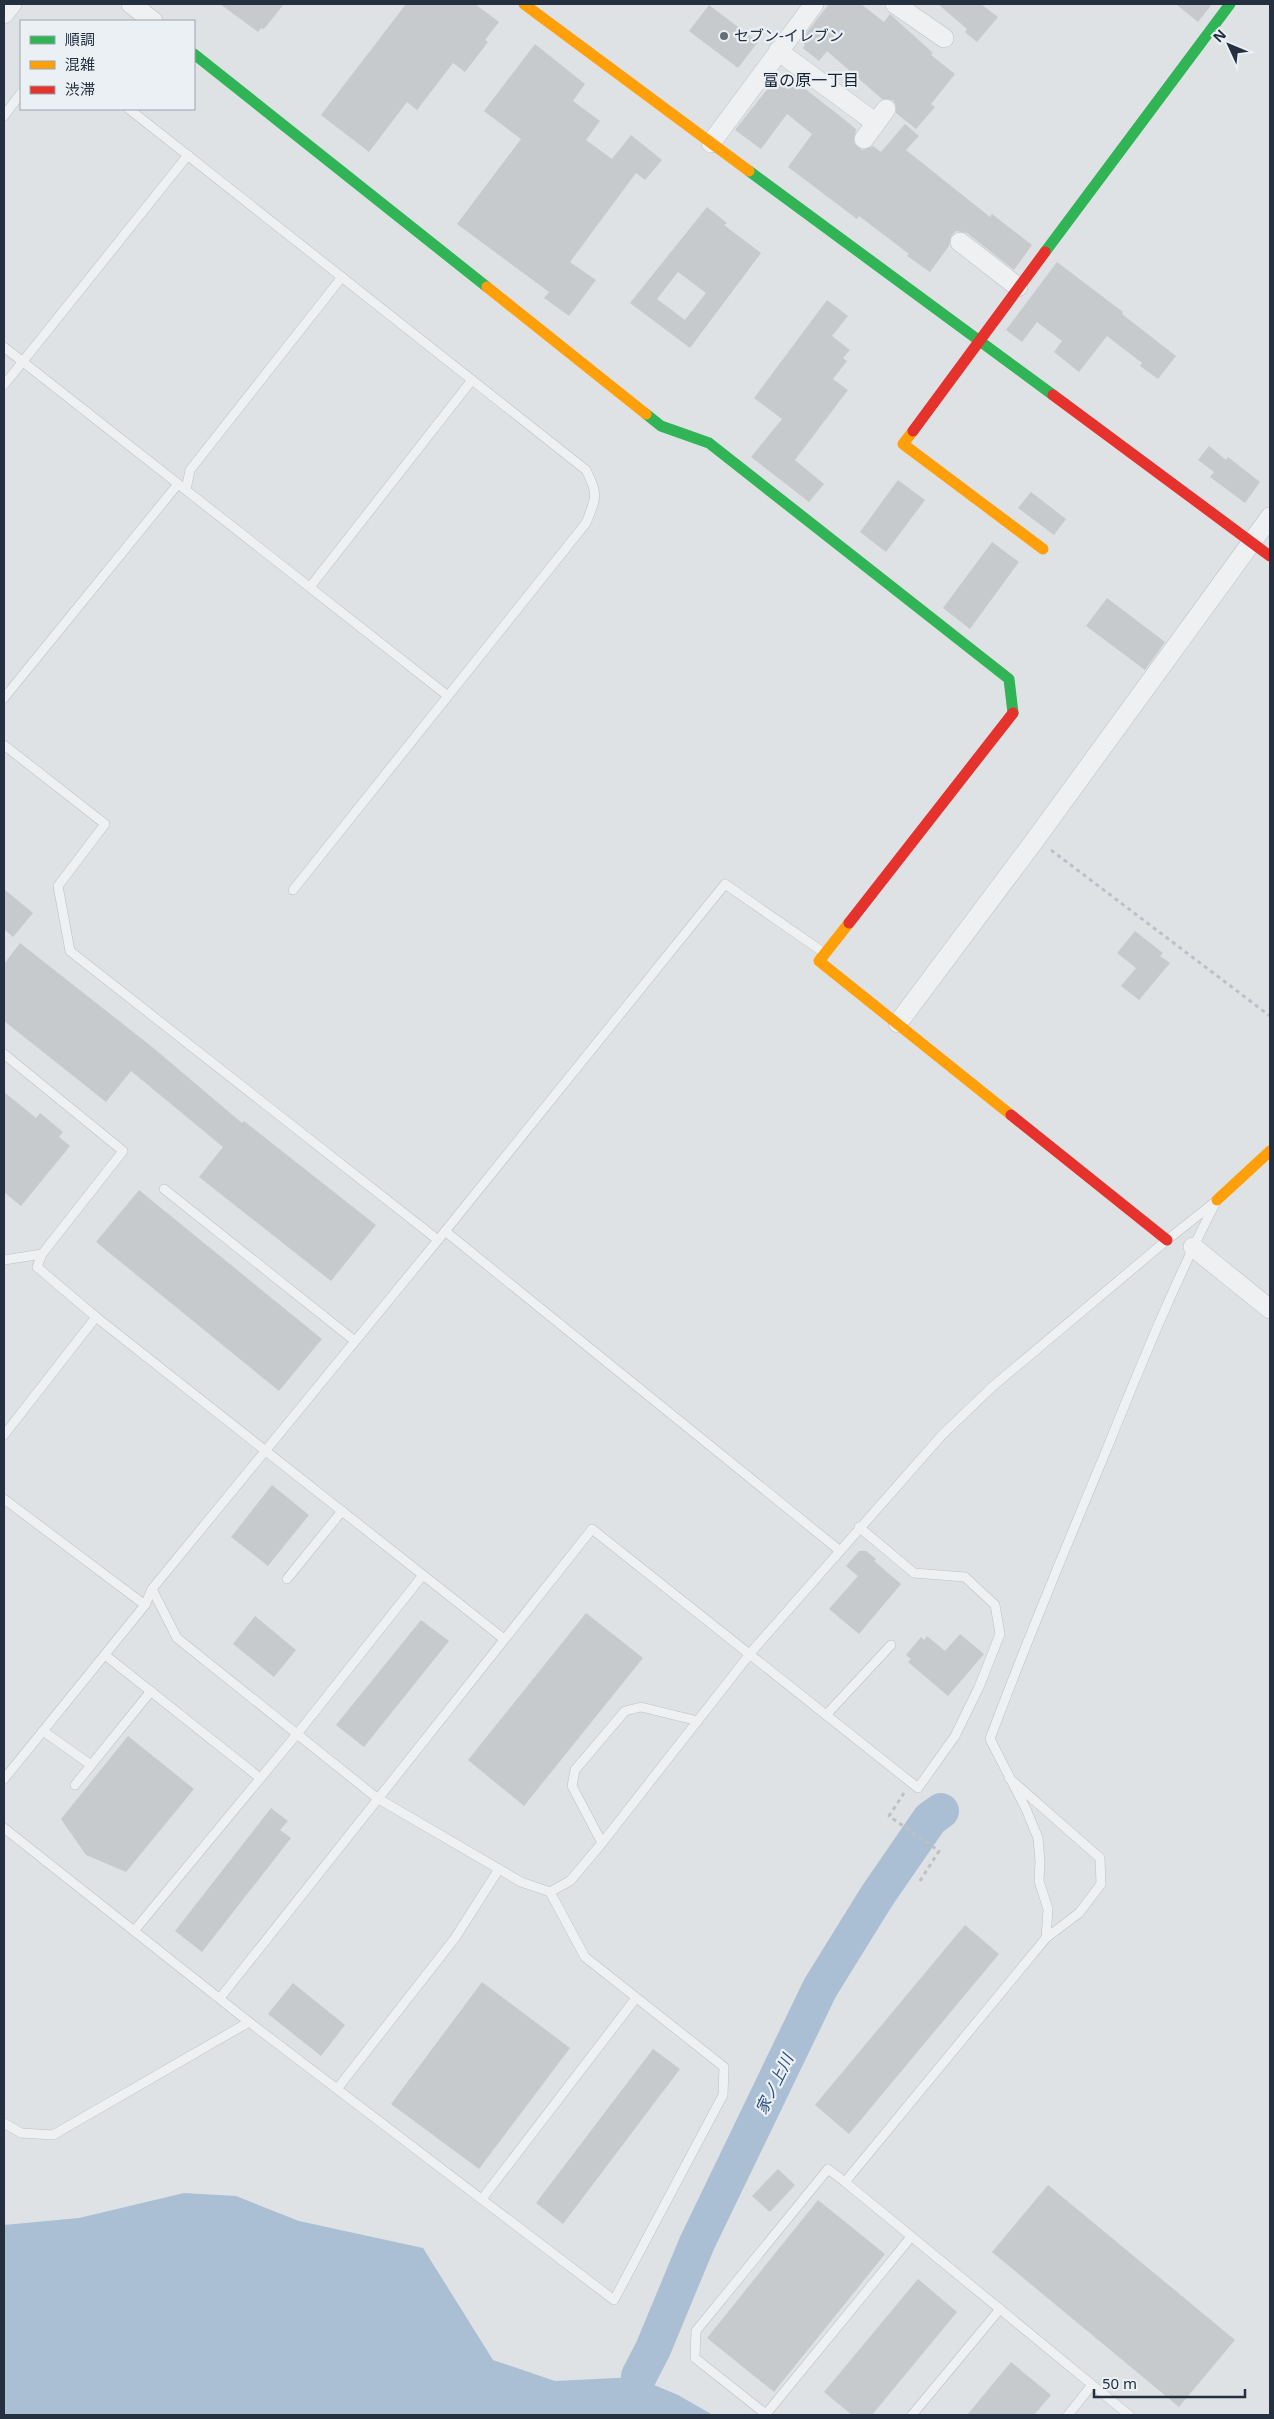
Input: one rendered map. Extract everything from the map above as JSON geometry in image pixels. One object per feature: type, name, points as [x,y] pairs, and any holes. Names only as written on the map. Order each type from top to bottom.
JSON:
[{"type":"street","points":[[4,14],[12,4]]},
{"type":"street","points":[[131,4],[152,20]]},
{"type":"street","points":[[524,4],[1270,556]]},
{"type":"street","points":[[711,143],[814,4]]},
{"type":"street","points":[[895,4],[944,38]]},
{"type":"street","points":[[1043,549],[903,444],[1230,4]]},
{"type":"street","points":[[778,51],[881,116],[864,139]]},
{"type":"street","points":[[195,55],[661,426],[709,442],[1009,679],[1014,712],[819,961],[1167,1240]]},
{"type":"street","points":[[960,242],[1018,287]]},
{"type":"street","points":[[898,1023],[1035,840],[1270,517]]},
{"type":"street","points":[[1218,1200],[1270,1151]]},
{"type":"street","points":[[1193,1247],[1270,1309]]},
{"type":"lane","points":[[4,116],[20,94]]},
{"type":"lane","points":[[130,110],[586,470],[596,489],[594,504],[586,523],[293,890]]},
{"type":"lane","points":[[4,385],[188,156]]},
{"type":"lane","points":[[186,490],[190,470],[342,277]]},
{"type":"lane","points":[[4,346],[448,696]]},
{"type":"lane","points":[[310,587],[472,380]]},
{"type":"lane","points":[[4,698],[178,484]]},
{"type":"lane","points":[[4,745],[105,824],[58,886],[70,951],[438,1240]]},
{"type":"lane","points":[[4,1779],[145,1605],[152,1588],[438,1240],[725,884],[825,954]]},
{"type":"lane","points":[[4,1054],[123,1151],[42,1254],[37,1267],[96,1317],[504,1639]]},
{"type":"lane","points":[[164,1189],[355,1341]]},
{"type":"lane","points":[[550,1892],[570,1880],[602,1843],[750,1654],[942,1434],[992,1388],[1167,1240],[1218,1200]]},
{"type":"lane","points":[[1046,1938],[1048,1909],[1039,1881],[1038,1838],[1026,1809],[990,1738],[1023,1650],[1157,1328],[1193,1247],[1218,1200]]},
{"type":"lane","points":[[445,1231],[839,1550]]},
{"type":"lane","points":[[4,1260],[42,1254]]},
{"type":"lane","points":[[4,1435],[96,1317]]},
{"type":"lane","points":[[4,1499],[145,1605]]},
{"type":"lane","points":[[287,1580],[342,1511]]},
{"type":"lane","points":[[220,1998],[592,1529],[918,1788],[955,1736],[979,1687],[1000,1634],[995,1604],[965,1577],[914,1573],[859,1527]]},
{"type":"lane","points":[[134,1931],[297,1734],[423,1575]]},
{"type":"lane","points":[[4,1828],[249,2022],[614,2300],[723,2095],[724,2067],[585,1957],[550,1892],[521,1882],[377,1798],[177,1638],[152,1588]]},
{"type":"lane","points":[[826,1715],[891,1645]]},
{"type":"lane","points":[[105,1655],[260,1778]]},
{"type":"lane","points":[[75,1785],[151,1691]]},
{"type":"lane","points":[[602,1843],[572,1786],[575,1770],[626,1711],[641,1707],[698,1721]]},
{"type":"lane","points":[[43,1730],[91,1765]]},
{"type":"lane","points":[[845,2182],[1046,1938],[1079,1913],[1101,1884],[1100,1858],[1009,1778]]},
{"type":"lane","points":[[337,2089],[455,1938],[499,1869]]},
{"type":"lane","points":[[482,2199],[636,1998]]},
{"type":"lane","points":[[4,2123],[21,2133],[53,2135],[249,2022]]},
{"type":"lane","points":[[911,2237],[766,2415],[695,2358],[696,2331],[828,2169],[1129,2415]]},
{"type":"lane","points":[[912,2415],[1000,2309]]},
{"type":"lane","points":[[1068,2415],[1092,2386]]},
{"type":"path","points":[[1035,840],[1087,877],[1270,1016]]},
{"type":"path","points":[[912,1783],[889,1816],[939,1850],[918,1884]]},
{"type":"water","points":[[184,2193],[236,2196],[299,2221],[423,2248],[493,2360],[555,2381],[635,2377],[678,2395],[713,2415],[4,2415],[4,2225],[79,2218]]},
{"type":"building","points":[[220,4],[284,4],[264,29],[261,28],[258,32]]},
{"type":"building","points":[[406,4],[475,4],[499,22],[485,40],[488,42],[465,72],[453,63],[417,110],[407,102],[369,152],[321,115]]},
{"type":"building","points":[[829,4],[861,4],[884,22],[890,14],[933,53],[931,55],[955,74],[931,104],[935,107],[916,129],[896,113],[896,105],[893,100],[882,99],[827,51],[819,61],[803,48],[805,45],[800,41]]},
{"type":"building","points":[[938,4],[981,4],[998,17],[977,42],[965,32],[967,29]]},
{"type":"building","points":[[1176,4],[1212,4],[1198,22]]},
{"type":"building","name":"セブン-イレブン","points":[[709,5],[758,42],[738,68],[689,31]]},
{"type":"building","points":[[535,44],[585,84],[573,101],[600,121],[586,140],[612,159],[631,135],[662,160],[645,180],[636,173],[570,262],[596,280],[569,316],[544,298],[549,292],[457,224],[521,139],[484,111]]},
{"type":"building","points":[[777,79],[780,82],[782,79],[791,86],[795,81],[856,129],[854,143],[862,150],[873,146],[881,152],[905,124],[919,136],[906,150],[990,217],[992,214],[1032,245],[1014,270],[967,233],[956,231],[951,236],[949,246],[930,272],[907,256],[909,254],[859,216],[857,219],[788,167],[812,134],[787,114],[761,149],[735,130]]},
{"type":"building","points":[[707,207],[727,223],[724,225],[761,253],[690,348],[630,303]],"holes":[[[678,272],[706,293],[685,320],[657,299]]]},
{"type":"building","points":[[1057,262],[1123,312],[1122,314],[1176,356],[1158,379],[1140,366],[1142,363],[1107,336],[1079,372],[1054,352],[1062,341],[1037,322],[1022,342],[1006,330]]},
{"type":"building","points":[[827,300],[848,316],[832,336],[850,350],[843,358],[847,361],[833,379],[848,390],[795,460],[824,484],[809,502],[751,457],[782,419],[754,398]]},
{"type":"building","points":[[1209,446],[1226,460],[1228,457],[1260,482],[1245,503],[1210,477],[1214,472],[1198,460]]},
{"type":"building","points":[[898,480],[925,500],[886,552],[860,532]]},
{"type":"building","points":[[1031,492],[1066,519],[1054,535],[1018,508]]},
{"type":"building","points":[[992,542],[1019,562],[970,629],[943,608]]},
{"type":"building","points":[[1107,598],[1165,642],[1145,670],[1086,626]]},
{"type":"building","points":[[4,889],[33,913],[13,937],[4,929]]},
{"type":"building","points":[[1135,931],[1163,953],[1160,956],[1170,963],[1139,1000],[1121,986],[1136,968],[1117,953]]},
{"type":"building","points":[[20,943],[151,1046],[242,1123],[244,1121],[376,1225],[331,1281],[199,1177],[223,1147],[131,1071],[106,1102],[4,1021],[4,964]]},
{"type":"building","points":[[4,1092],[36,1118],[40,1113],[63,1132],[59,1137],[70,1146],[21,1206],[4,1192]]},
{"type":"building","points":[[139,1190],[322,1339],[279,1391],[96,1242]]},
{"type":"building","points":[[272,1485],[309,1515],[268,1566],[231,1537]]},
{"type":"building","points":[[859,1551],[866,1551],[876,1559],[874,1561],[901,1584],[859,1634],[829,1609],[858,1576],[846,1566]]},
{"type":"building","points":[[586,1613],[643,1658],[524,1806],[468,1760]]},
{"type":"building","points":[[255,1616],[296,1650],[274,1677],[233,1644]]},
{"type":"building","points":[[421,1620],[449,1641],[364,1747],[336,1725]]},
{"type":"building","points":[[960,1634],[984,1654],[948,1696],[908,1662],[911,1659],[906,1655],[921,1637],[924,1640],[927,1636],[945,1651]]},
{"type":"building","points":[[128,1736],[194,1789],[126,1872],[86,1855],[61,1819]]},
{"type":"building","points":[[271,1808],[288,1821],[280,1830],[291,1838],[202,1952],[175,1931]]},
{"type":"building","points":[[965,1925],[999,1954],[849,2134],[815,2105]]},
{"type":"building","points":[[482,1982],[570,2048],[479,2169],[391,2104]]},
{"type":"building","points":[[293,1983],[345,2025],[321,2056],[268,2014]]},
{"type":"building","points":[[653,2049],[680,2069],[563,2224],[536,2203]]},
{"type":"building","points":[[778,2169],[795,2185],[770,2212],[752,2196]]},
{"type":"building","points":[[1048,2185],[1235,2340],[1179,2407],[992,2252]]},
{"type":"building","points":[[818,2200],[885,2254],[774,2392],[707,2338]]},
{"type":"building","points":[[918,2279],[957,2312],[872,2415],[852,2415],[824,2392]]},
{"type":"building","points":[[1011,2362],[1051,2395],[1034,2415],[967,2415]]},
{"type":"waterway","name":"家ノ上川","points":[[639,2376],[653,2349],[697,2243],[820,1988],[877,1896],[930,1819],[941,1811]]},
{"type":"traffic: fast","points":[[1045,252],[1230,4]]},
{"type":"traffic: fast","points":[[195,55],[487,287]]},
{"type":"traffic: fast","points":[[749,171],[1053,395]]},
{"type":"traffic: fast","points":[[646,414],[661,426],[709,443],[1009,679],[1013,713]]},
{"type":"traffic: slow","points":[[524,4],[749,171]]},
{"type":"traffic: slow","points":[[487,287],[646,414]]},
{"type":"traffic: slow","points":[[913,431],[903,444],[1043,549]]},
{"type":"traffic: slow","points":[[849,923],[819,961],[1011,1115]]},
{"type":"traffic: slow","points":[[1217,1200],[1270,1151]]},
{"type":"traffic: jam","points":[[913,431],[1045,252]]},
{"type":"traffic: jam","points":[[1053,395],[1270,556]]},
{"type":"traffic: jam","points":[[849,923],[1013,713]]},
{"type":"traffic: jam","points":[[1011,1115],[1167,1240]]},
{"type":"place","name":"セブン-イレブン","points":[[724,36]]},
{"type":"district","name":"富の原一丁目","points":[[811,80]]}]
